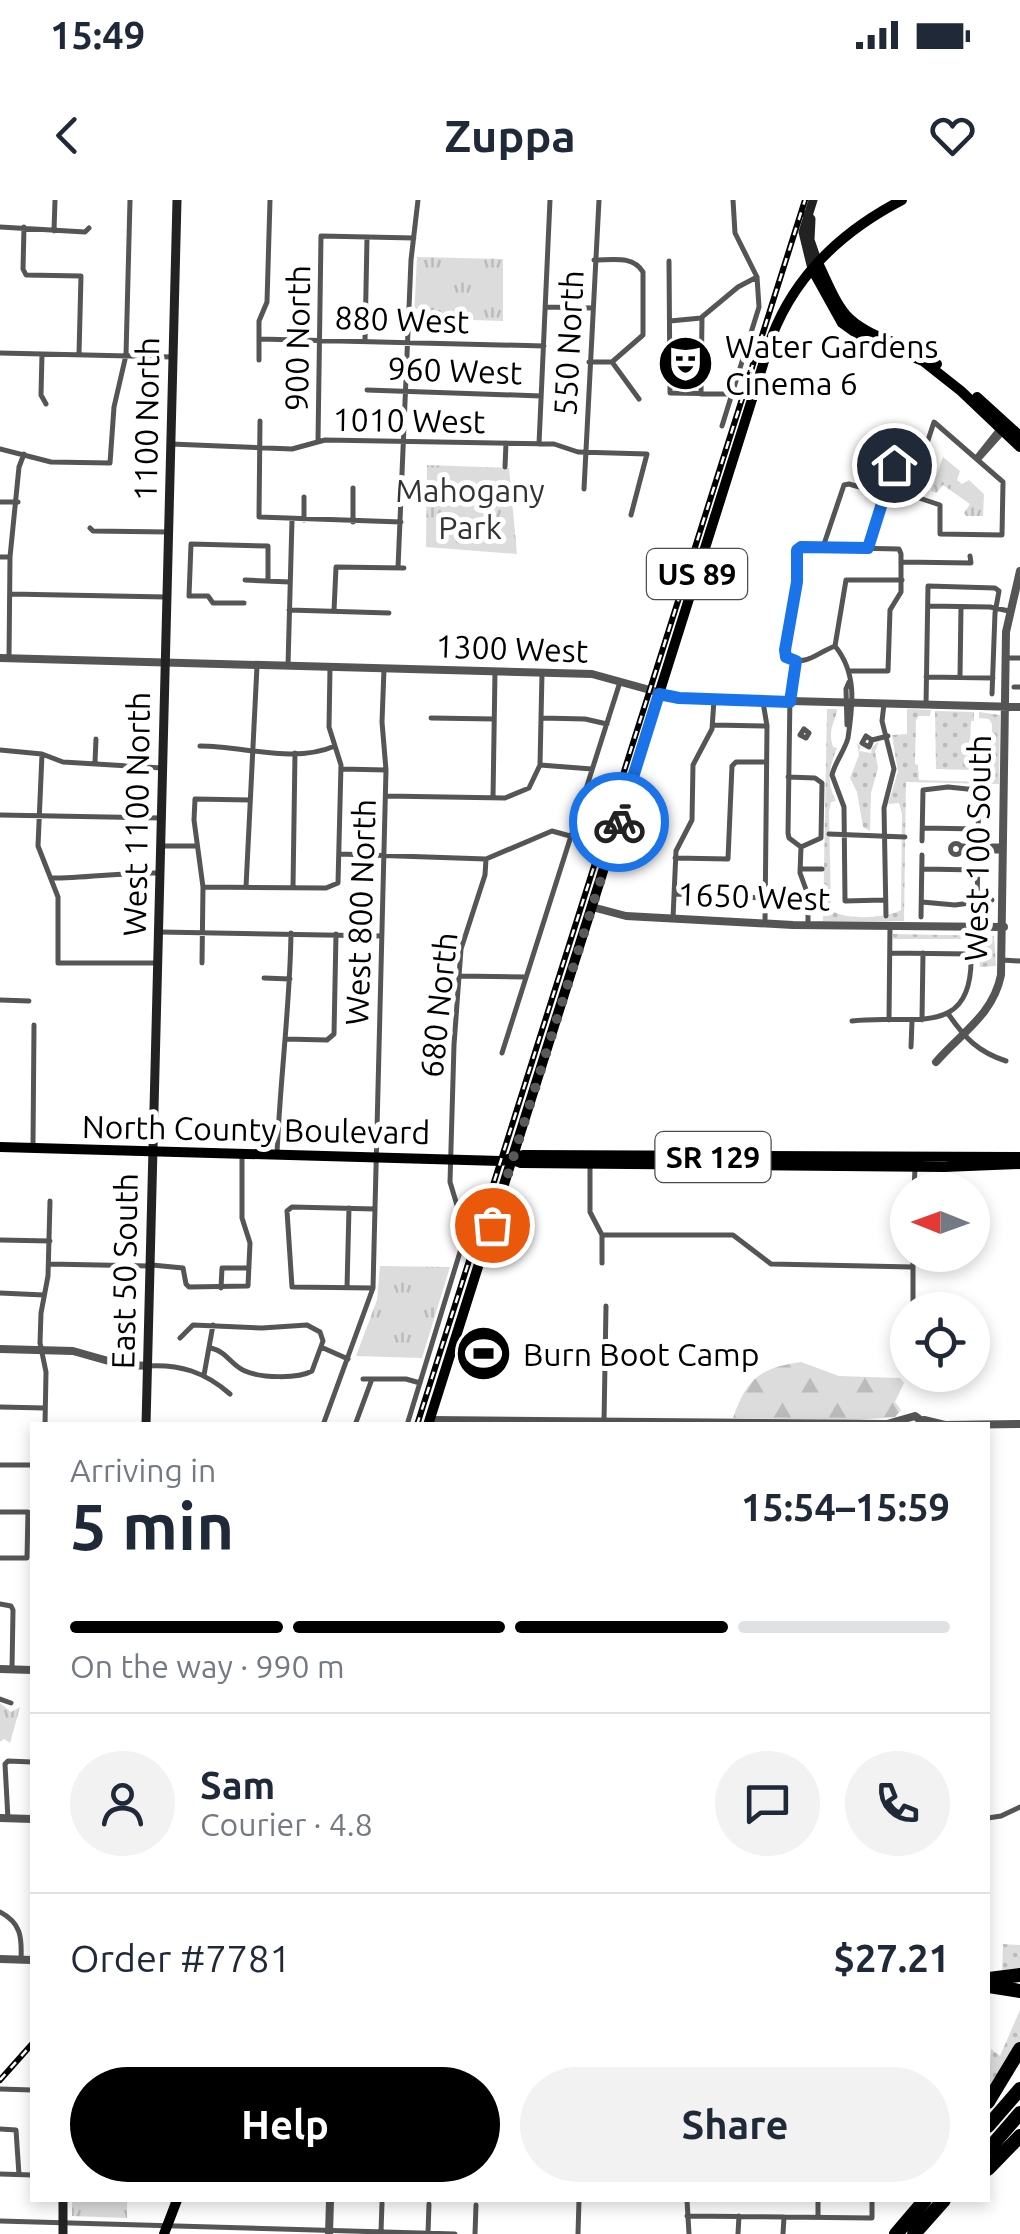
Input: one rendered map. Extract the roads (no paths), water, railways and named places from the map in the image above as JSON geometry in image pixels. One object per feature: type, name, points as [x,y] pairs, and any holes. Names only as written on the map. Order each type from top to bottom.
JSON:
[{"type":"highway","points":[[990,1983],[1020,1983]]},
{"type":"highway","points":[[990,2099],[1020,2049]]},
{"type":"highway","points":[[990,2124],[1020,2090]]},
{"type":"highway","points":[[990,2148],[1020,2112]]},
{"type":"highway","points":[[990,2167],[1020,2136]]},
{"type":"highway","points":[[896,2234],[922,2202]]},
{"type":"highway","points":[[914,2234],[943,2202]]},
{"type":"main road","name":"US 89","points":[[429,1422],[772,336],[791,296],[815,266],[861,224],[902,200]]},
{"type":"main road","name":"1100 North","points":[[166,630],[176,204]]},
{"type":"main road","points":[[810,209],[802,232],[842,323],[860,336],[923,361],[1020,447]]},
{"type":"main road","points":[[1000,431],[1020,436]]},
{"type":"main road","name":"West 1100 North","points":[[156,998],[166,630]]},
{"type":"main road","name":"East 50 South","points":[[146,1422],[156,998]]},
{"type":"main road","name":"North County Boulevard","points":[[0,1148],[521,1163],[1020,1164]]},
{"type":"main road","name":"North County Boulevard","points":[[512,1160],[523,1156],[917,1164],[1020,1156]]},
{"type":"main road","points":[[63,2229],[64,2202]]},
{"type":"main road","points":[[166,2230],[176,2202]]},
{"type":"street","points":[[54,231],[55,200]]},
{"type":"street","points":[[0,449],[51,462],[110,464],[112,423],[126,356],[130,200]]},
{"type":"street","points":[[259,360],[260,322],[267,302],[270,200]]},
{"type":"street","points":[[334,611],[336,567],[401,568],[418,200]]},
{"type":"street","points":[[539,444],[550,200]]},
{"type":"street","name":"550 North","points":[[584,489],[600,200]]},
{"type":"street","points":[[722,426],[759,307],[757,277],[735,233],[734,200]]},
{"type":"street","points":[[0,227],[85,232],[89,228]]},
{"type":"street","points":[[24,228],[24,273],[82,276],[79,354]]},
{"type":"street","name":"900 North","points":[[318,441],[321,236],[367,237]]},
{"type":"street","points":[[365,340],[367,237],[414,238]]},
{"type":"street","points":[[589,362],[612,362],[643,336],[640,266],[633,261],[594,260]]},
{"type":"street","points":[[670,261],[670,392],[733,394]]},
{"type":"street","points":[[670,321],[702,317],[738,286],[757,277]]},
{"type":"street","points":[[545,307],[592,308]]},
{"type":"street","points":[[702,317],[702,394]]},
{"type":"street","name":"880 West","points":[[259,339],[544,346]]},
{"type":"street","points":[[0,352],[172,356]]},
{"type":"street","points":[[42,354],[41,395],[46,404]]},
{"type":"street","points":[[612,362],[639,400]]},
{"type":"street","name":"960 West","points":[[367,390],[542,396]]},
{"type":"street","points":[[260,421],[257,512],[263,519],[401,522]]},
{"type":"street","points":[[934,422],[977,459],[1003,482],[1002,535],[940,534],[940,506],[910,496],[934,422]]},
{"type":"street","points":[[977,459],[1000,431]]},
{"type":"street","name":"1010 West","points":[[171,444],[292,448],[318,441],[506,443],[648,454],[631,515]]},
{"type":"street","points":[[506,443],[506,467]]},
{"type":"street","points":[[4,658],[19,466],[24,454]]},
{"type":"street","points":[[868,548],[894,465]]},
{"type":"street","points":[[824,548],[844,485],[884,494]]},
{"type":"street","points":[[352,488],[353,522]]},
{"type":"street","points":[[304,496],[304,520]]},
{"type":"street","points":[[0,502],[18,502]]},
{"type":"street","points":[[288,665],[292,520]]},
{"type":"street","points":[[90,528],[168,532]]},
{"type":"street","points":[[244,603],[190,596],[191,544],[268,546],[268,581]]},
{"type":"street","points":[[835,646],[814,660],[786,657],[797,582],[797,550],[899,549],[901,592],[890,610],[888,671],[850,670]]},
{"type":"street","points":[[902,562],[970,563],[970,556]]},
{"type":"street","points":[[0,557],[10,558]]},
{"type":"street","name":"West 100 South","points":[[936,1062],[980,1019],[998,991],[1004,927],[1005,658],[1010,611],[1020,571]]},
{"type":"street","points":[[245,580],[290,582]]},
{"type":"street","points":[[884,900],[845,900],[844,807],[832,774],[848,740],[850,670],[835,646],[846,580],[902,580]]},
{"type":"street","points":[[926,705],[928,586],[998,589],[992,694]]},
{"type":"street","points":[[10,594],[166,597]]},
{"type":"street","points":[[928,606],[1010,611]]},
{"type":"street","points":[[960,677],[961,607]]},
{"type":"street","points":[[289,610],[388,613]]},
{"type":"street","points":[[0,628],[9,629]]},
{"type":"street","name":"1300 West","points":[[4,658],[598,674],[659,694],[714,699],[1020,707]]},
{"type":"street","points":[[1005,658],[1020,658]]},
{"type":"street","points":[[796,661],[790,702],[788,833],[801,847],[800,869],[809,901],[808,924]]},
{"type":"street","points":[[246,887],[258,664]]},
{"type":"street","points":[[204,887],[334,886],[340,878],[341,769],[329,727],[330,668]]},
{"type":"street","name":"West 800 North","points":[[324,1422],[374,1288],[386,796],[384,669]]},
{"type":"street","points":[[493,798],[495,672]]},
{"type":"street","points":[[386,796],[493,798],[525,790],[536,779],[540,765],[542,673]]},
{"type":"street","points":[[926,677],[994,678]]},
{"type":"street","points":[[502,1053],[620,682]]},
{"type":"street","points":[[673,918],[675,858],[692,820],[693,765],[713,725],[714,699]]},
{"type":"street","points":[[763,700],[765,923]]},
{"type":"street","points":[[884,704],[894,774],[884,808],[882,876],[890,953],[889,1020]]},
{"type":"street","points":[[431,718],[494,719]]},
{"type":"street","points":[[541,718],[607,724]]},
{"type":"street","points":[[713,725],[766,726]]},
{"type":"street","points":[[791,733],[800,734]]},
{"type":"street","points":[[848,740],[888,736]]},
{"type":"street","points":[[96,739],[96,762]]},
{"type":"street","points":[[200,746],[316,754],[335,746]]},
{"type":"street","points":[[0,750],[42,754],[63,762],[162,768]]},
{"type":"street","points":[[292,888],[295,753]]},
{"type":"street","points":[[42,754],[38,846],[58,897],[58,962],[158,964]]},
{"type":"street","points":[[675,858],[728,859],[732,764],[766,762]]},
{"type":"street","points":[[540,765],[592,770]]},
{"type":"street","points":[[341,769],[386,770]]},
{"type":"street","points":[[788,777],[819,779],[822,783],[820,840],[801,847]]},
{"type":"street","points":[[922,841],[924,790],[948,787],[978,790],[978,841]]},
{"type":"street","points":[[202,963],[204,887],[194,799],[250,800]]},
{"type":"street","points":[[0,815],[161,818]]},
{"type":"street","points":[[923,828],[978,829]]},
{"type":"street","points":[[955,868],[956,829]]},
{"type":"street","points":[[340,854],[486,859],[552,831],[571,836]]},
{"type":"street","points":[[829,834],[905,837]]},
{"type":"street","points":[[160,846],[197,846]]},
{"type":"street","points":[[958,848],[1003,849]]},
{"type":"street","points":[[922,855],[922,917]]},
{"type":"street","points":[[977,903],[978,858]]},
{"type":"street","name":"680 North","points":[[408,1422],[464,1239],[451,1192],[449,1159],[460,948],[486,874],[486,859]]},
{"type":"street","points":[[800,869],[822,869]]},
{"type":"street","points":[[923,869],[977,870]]},
{"type":"street","points":[[51,878],[95,878],[110,872],[160,873]]},
{"type":"street","points":[[674,894],[766,898]]},
{"type":"street","points":[[922,902],[992,900]]},
{"type":"street","points":[[784,901],[809,901]]},
{"type":"street","name":"1650 West","points":[[592,907],[626,916],[765,923],[888,920],[914,926],[1004,927]]},
{"type":"street","points":[[158,932],[382,936]]},
{"type":"street","points":[[277,1155],[290,933]]},
{"type":"street","points":[[286,1039],[327,1040],[334,1034],[336,934]]},
{"type":"street","points":[[852,1021],[917,1021],[949,1014],[965,996],[970,984],[971,954],[890,953]]},
{"type":"street","points":[[911,1048],[923,953]]},
{"type":"street","points":[[1002,960],[1020,961]]},
{"type":"street","points":[[460,976],[527,977]]},
{"type":"street","points":[[264,978],[290,979]]},
{"type":"street","points":[[0,1000],[28,1001]]},
{"type":"street","points":[[949,1014],[970,1043],[989,1056],[1006,1061]]},
{"type":"street","points":[[32,1148],[34,1024]]},
{"type":"street","points":[[49,1264],[183,1268],[187,1287],[248,1286],[250,1242],[242,1218],[242,1154]]},
{"type":"street","points":[[590,1164],[590,1212],[602,1235],[602,1263]]},
{"type":"street","points":[[916,1172],[917,1164]]},
{"type":"street","points":[[45,1422],[41,1319],[49,1264],[50,1201]]},
{"type":"street","points":[[374,1288],[292,1287],[286,1244],[288,1208],[376,1209]]},
{"type":"street","points":[[347,1288],[349,1208]]},
{"type":"street","points":[[602,1235],[733,1236],[766,1262],[778,1265],[890,1267]]},
{"type":"street","points":[[0,1240],[50,1241]]},
{"type":"street","points":[[221,1288],[222,1268],[250,1268]]},
{"type":"street","points":[[0,1293],[44,1295]]},
{"type":"street","points":[[602,1422],[606,1306]]},
{"type":"street","points":[[202,1374],[211,1350],[213,1325]]},
{"type":"street","points":[[180,1338],[190,1326],[310,1325],[320,1332],[325,1348],[312,1371],[303,1375],[250,1373],[221,1351],[211,1350]]},
{"type":"street","points":[[325,1348],[349,1357]]},
{"type":"street","points":[[0,1349],[73,1351],[114,1363],[176,1366],[202,1374],[230,1394]]},
{"type":"street","points":[[363,1379],[406,1379],[420,1383]]},
{"type":"street","points":[[356,1422],[372,1379]]},
{"type":"street","points":[[0,1408],[46,1408]]},
{"type":"street","points":[[904,1422],[915,1416],[926,1422]]},
{"type":"street","points":[[990,1424],[1020,1424]]},
{"type":"street","points":[[0,1464],[30,1465]]},
{"type":"street","points":[[0,1512],[28,1512],[27,1558],[0,1558]]},
{"type":"street","points":[[0,1604],[12,1606],[12,1669]]},
{"type":"street","points":[[0,1669],[30,1670]]},
{"type":"street","points":[[0,1699],[11,1703]]},
{"type":"street","points":[[30,1762],[8,1761],[4,1765],[4,1818],[30,1819]]},
{"type":"street","points":[[990,1818],[1020,1807]]},
{"type":"street","points":[[0,1912],[18,1928],[21,1960]]},
{"type":"street","points":[[0,1959],[30,1960]]},
{"type":"street","points":[[0,2089],[30,2090]]},
{"type":"street","points":[[0,2129],[16,2130],[18,2175]]},
{"type":"street","points":[[0,2174],[30,2175]]},
{"type":"street","points":[[329,2232],[330,2202]]},
{"type":"street","points":[[578,2234],[579,2202]]},
{"type":"street","points":[[687,2202],[688,2234]]},
{"type":"street","points":[[818,2202],[818,2218]]},
{"type":"street","points":[[687,2216],[872,2218],[872,2202]]},
{"type":"street","points":[[381,2232],[382,2203]]},
{"type":"street","points":[[428,2233],[429,2204]]},
{"type":"street","points":[[475,2234],[476,2204]]},
{"type":"street","points":[[738,2216],[738,2234]]},
{"type":"street","points":[[783,2234],[784,2217]]},
{"type":"street","points":[[0,2221],[63,2229],[455,2234]]},
{"type":"railway","points":[[418,1422],[805,200]]},
{"type":"railway","points":[[0,2080],[30,2046]]},
{"type":"place","name":"Water Gardens Cinema 6","points":[[686,364]]},
{"type":"place","name":"Burn Boot Camp","points":[[484,1354]]},
{"type":"park label","name":"Mahogany Park","points":[[470,508]]}]
